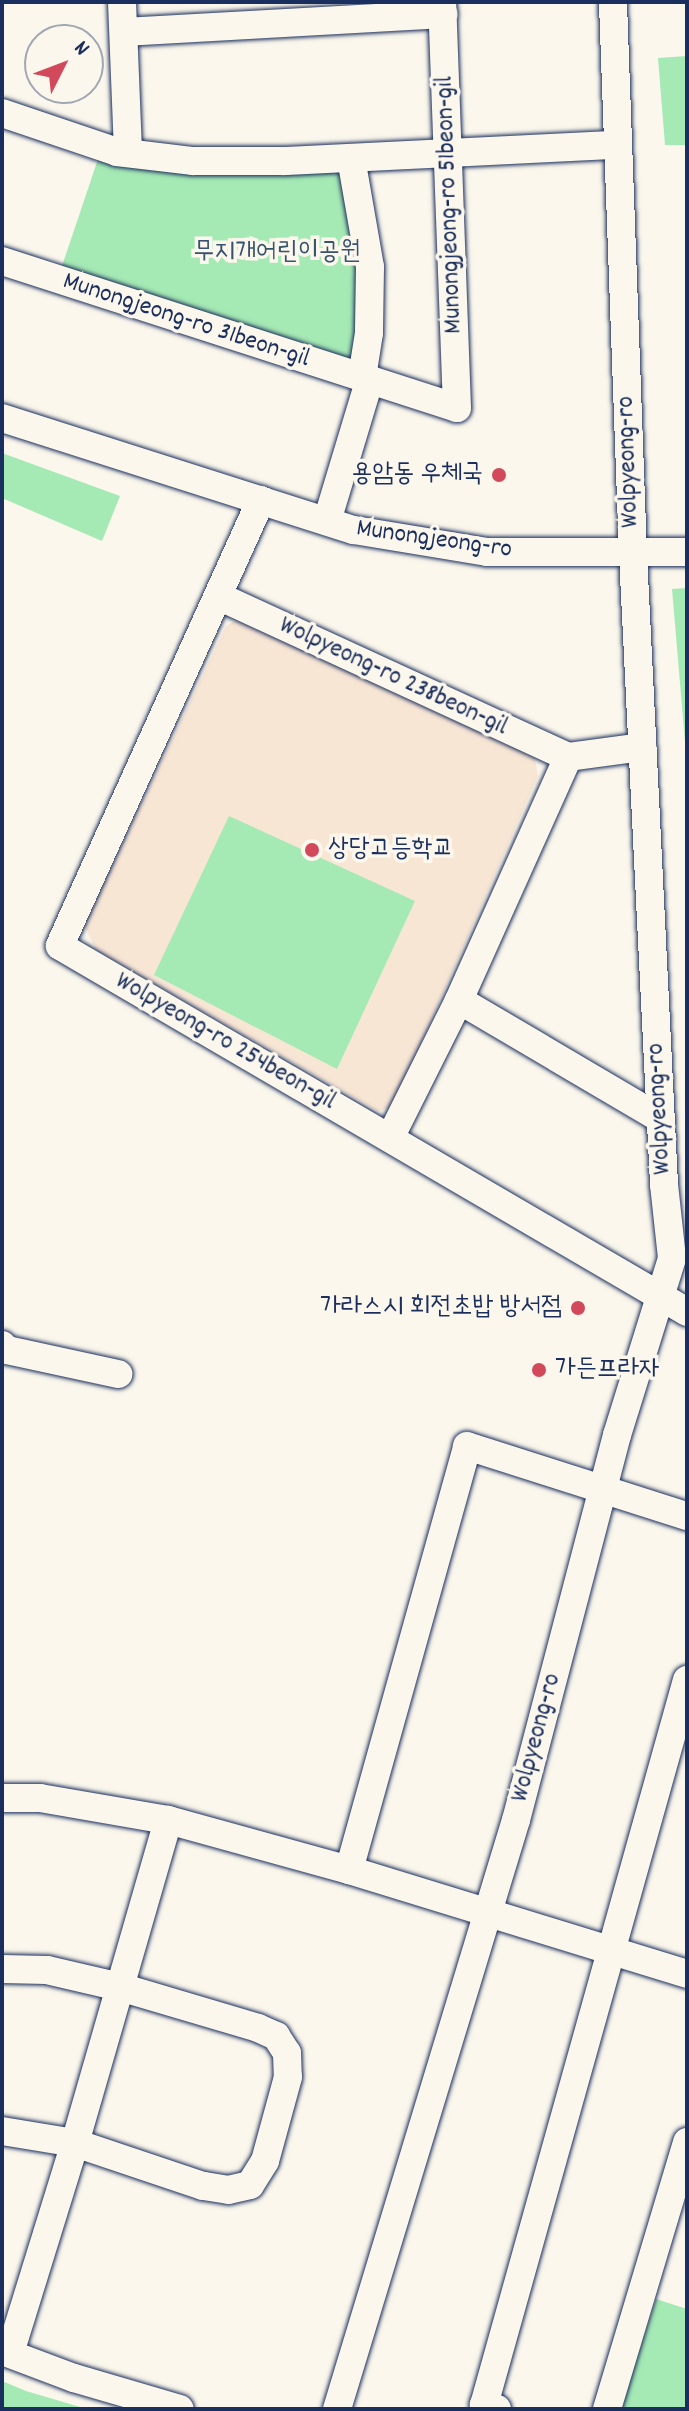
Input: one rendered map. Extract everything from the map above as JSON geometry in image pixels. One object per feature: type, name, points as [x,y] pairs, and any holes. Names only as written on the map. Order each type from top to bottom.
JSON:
[{"type":"street","points":[[122,2],[128,153]]},
{"type":"street","name":"Wolpyeong-ro","points":[[337,2409],[488,1913],[602,1490],[672,1258],[661,1119],[642,747],[613,2]]},
{"type":"street","points":[[124,32],[442,8]]},
{"type":"street","name":"Munongjeong-ro 51beon-gil","points":[[442,8],[450,154],[457,408]]},
{"type":"street","points":[[2,113],[128,153],[193,161],[351,158],[618,145]]},
{"type":"street","name":"Munongjeong-ro","points":[[327,521],[366,378],[369,333],[370,267],[351,158]]},
{"type":"street","name":"Munongjeong-ro 31beon-gil","points":[[2,261],[457,408]]},
{"type":"street","name":"Munongjeong-ro","points":[[2,418],[354,530],[487,552],[687,552]]},
{"type":"street","points":[[218,596],[261,500]]},
{"type":"street","name":"Wolpyeong-ro 238beon-gil","points":[[218,596],[568,757]]},
{"type":"street","name":"Wolpyeong-ro 254beon-gil","points":[[218,596],[60,946],[687,1312]]},
{"type":"street","points":[[390,1138],[459,1000],[568,757],[642,747]]},
{"type":"street","points":[[459,1000],[661,1119]]},
{"type":"street","points":[[2,1345],[7,1350],[118,1374]]},
{"type":"street","points":[[349,1870],[467,1446],[687,1516]]},
{"type":"street","points":[[497,2409],[484,2405],[687,1680]]},
{"type":"street","points":[[2,1798],[40,1798],[168,1820],[349,1870],[687,1974]]},
{"type":"street","points":[[168,1820],[75,2143],[6,2352],[74,2378],[180,2409]]},
{"type":"street","points":[[2,1969],[47,1970],[120,1987],[276,2036],[287,2053],[288,2077],[265,2161],[250,2185],[229,2190],[150,2169],[75,2143],[2,2131]]},
{"type":"street","points":[[607,2409],[687,2142]]},
{"type":"shaded area","name":"상당고등학교","points":[[246,615],[534,754],[538,776],[393,1107],[378,1111],[96,950],[84,925],[226,626]]},
{"type":"green space","points":[[687,56],[687,145],[665,145],[658,58]]},
{"type":"green space","name":"무지개어린이공원","points":[[99,156],[343,173],[358,224],[356,363],[60,272]]},
{"type":"green space","points":[[2,453],[120,496],[102,541],[2,498]]},
{"type":"green space","points":[[687,588],[687,765],[672,589]]},
{"type":"green space","points":[[229,816],[415,901],[337,1069],[154,975]]},
{"type":"green space","points":[[656,2299],[687,2309],[687,2409],[621,2409]]},
{"type":"green space","points":[[2,2381],[26,2391],[87,2409],[2,2409]]},
{"type":"place","name":"용암동 우체국","points":[[499,475]]},
{"type":"place","name":"상당고등학교","points":[[312,850]]},
{"type":"place","name":"가라스시 회전초밥 방서점","points":[[578,1308]]},
{"type":"place","name":"가든프라자","points":[[539,1370]]}]
